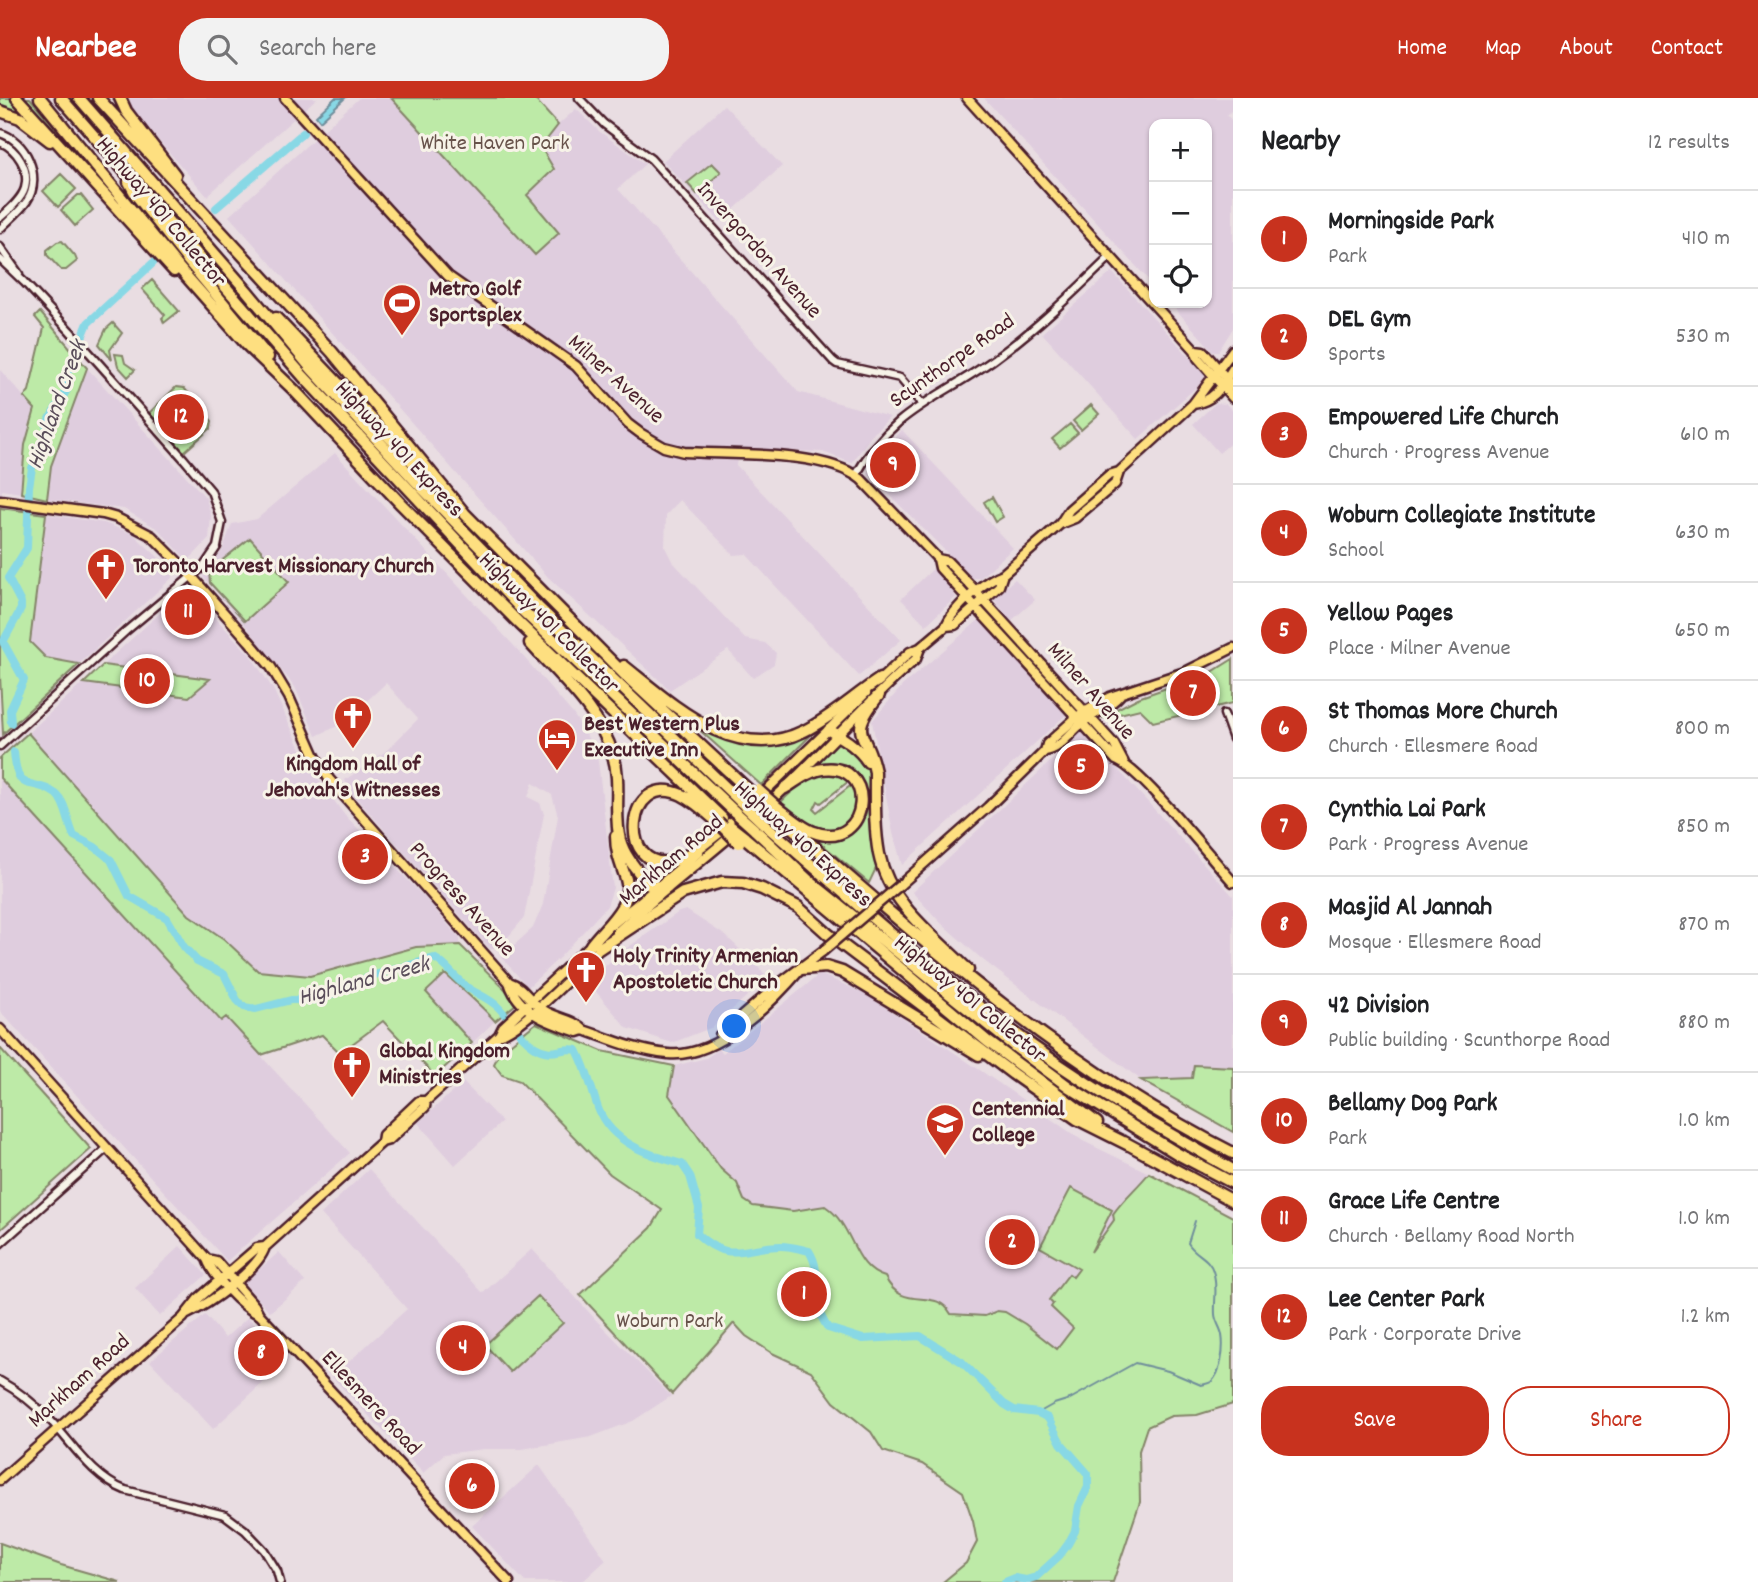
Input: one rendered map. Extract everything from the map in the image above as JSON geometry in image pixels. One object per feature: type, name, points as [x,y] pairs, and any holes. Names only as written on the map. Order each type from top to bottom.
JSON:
[{"type":"highway","points":[[17,98],[173,270],[196,287]]},
{"type":"highway","name":"Highway 401 Collector","points":[[40,98],[247,345],[293,389],[401,504],[520,624],[741,840],[987,1041],[1063,1099],[1129,1145],[1233,1201]]},
{"type":"highway","name":"Highway 401 Express","points":[[61,98],[303,376],[523,611],[734,817],[758,826],[1006,1027],[1105,1096],[1233,1170]]},
{"type":"highway","name":"Highway 401 Express","points":[[79,98],[312,369],[424,490],[538,607],[744,804],[758,826],[830,897],[1069,1087],[1178,1154],[1233,1183]]},
{"type":"highway","name":"Highway 401 Collector","points":[[98,98],[332,352],[465,514],[623,673],[737,778],[947,961],[1079,1061],[1154,1109],[1233,1153]]},
{"type":"highway","points":[[120,98],[126,111],[214,226]]},
{"type":"highway","points":[[0,111],[20,118],[65,152]]},
{"type":"highway","points":[[121,167],[136,195],[293,389]]},
{"type":"highway","points":[[247,291],[315,357],[416,466],[465,514]]},
{"type":"highway","points":[[520,624],[528,640],[603,730],[616,767],[620,839],[628,860],[649,885],[654,888],[667,888]]},
{"type":"highway","points":[[592,640],[676,708],[711,729],[750,741],[786,739],[804,731],[880,679]]},
{"type":"highway","points":[[879,695],[864,714],[860,730],[873,759],[879,855],[887,879],[918,922],[995,998]]},
{"type":"highway","points":[[833,732],[863,754],[870,764],[875,785]]},
{"type":"highway","points":[[776,810],[813,832],[833,834],[850,828],[861,809],[862,797],[857,784],[845,772],[833,768],[816,771],[785,788]]},
{"type":"highway","points":[[720,820],[682,796],[669,792],[655,794],[643,801],[634,815],[633,832],[647,856],[667,862],[685,857],[734,817]]},
{"type":"highway","points":[[595,947],[627,900],[628,888],[617,852],[618,811]]},
{"type":"highway","points":[[595,947],[683,893],[722,882],[743,883],[781,897],[798,907],[828,934],[1013,1074],[1077,1119],[1129,1145]]},
{"type":"highway","points":[[823,951],[842,972],[997,1067],[1013,1074]]},
{"type":"highway","points":[[801,969],[826,967],[842,972]]},
{"type":"main road","name":"Milner Avenue","points":[[285,98],[448,276],[576,366],[628,424],[652,441],[684,452],[823,463],[856,475],[937,559],[940,568],[972,603],[1083,717],[1114,744],[1124,763],[1233,882]]},
{"type":"main road","points":[[967,98],[1195,350],[1198,358],[1217,374],[1233,398]]},
{"type":"main road","name":"Markham Road","points":[[972,603],[976,592],[992,578],[1003,574],[1060,524],[1075,519],[1115,484],[1119,472],[1194,404],[1198,394],[1217,374],[1233,350]]},
{"type":"main road","name":"Markham Road","points":[[1194,404],[1206,402],[1233,368]]},
{"type":"main road","points":[[1224,382],[1233,386]]},
{"type":"main road","name":"Progress Avenue","points":[[0,500],[117,518],[152,536],[271,667],[289,697],[315,756],[329,779],[509,982],[517,984],[531,1007],[637,1049],[665,1053],[698,1049],[723,1037],[757,1009],[780,983],[823,951],[988,807],[1045,751],[1052,751],[1083,717],[1114,702],[1121,694],[1185,672],[1233,648]]},
{"type":"main road","name":"Milner Avenue","points":[[937,559],[947,561],[983,599],[1083,717]]},
{"type":"main road","name":"Markham Road","points":[[595,947],[725,843],[785,788],[880,679],[910,652],[920,648],[946,626],[950,616],[983,599],[999,586],[1003,574]]},
{"type":"main road","name":"Markham Road","points":[[0,1480],[187,1314],[203,1307],[227,1281],[262,1256],[265,1247],[425,1107],[426,1101],[531,1007],[654,888],[879,695],[916,659],[920,648]]},
{"type":"main road","name":"Ellesmere Road","points":[[0,1029],[207,1259],[211,1269],[227,1281],[248,1309],[259,1314],[509,1582]]},
{"type":"street","name":"Invergordon Avenue","points":[[579,98],[604,124],[651,159],[837,364],[900,378],[921,403]]},
{"type":"street","points":[[0,133],[9,135],[27,154],[32,186],[29,199],[0,229]]},
{"type":"street","points":[[0,142],[16,153],[24,165],[26,177],[25,189],[0,218]]},
{"type":"street","points":[[0,247],[24,282]]},
{"type":"street","name":"Scunthorpe Road","points":[[856,475],[881,437],[921,403],[1013,344],[1110,257]]},
{"type":"street","points":[[0,260],[71,332],[184,459],[211,491],[222,522],[218,547],[204,566],[138,620],[0,746]]},
{"type":"street","points":[[1224,714],[1233,739]]},
{"type":"street","points":[[0,1244],[107,1148]]},
{"type":"street","points":[[0,1381],[22,1394],[111,1484],[125,1490],[215,1511],[238,1524],[270,1558],[280,1582]]},
{"type":"shaded area","points":[[129,98],[317,98],[207,196],[134,112]]},
{"type":"shaded area","points":[[359,98],[391,98],[535,255],[559,233],[527,195],[541,147],[558,125],[576,109],[600,132],[645,164],[618,189],[798,392],[890,417],[871,436],[852,463],[823,452],[739,449],[736,465],[901,640],[859,676],[746,554],[734,555],[680,500],[666,515],[665,547],[672,561],[745,639],[765,643],[776,653],[774,664],[753,678],[728,650],[670,690],[548,577],[229,216]]},
{"type":"shaded area","points":[[984,98],[1233,98],[1233,109],[1227,115],[1233,122],[1233,328],[1218,352],[1214,352],[1174,308],[1212,308],[1212,119],[1149,119],[1149,280]]},
{"type":"shaded area","points":[[724,105],[782,166],[720,222],[663,161]]},
{"type":"shaded area","points":[[1112,272],[1205,374],[1201,383],[1138,439],[1042,333]]},
{"type":"shaded area","points":[[87,368],[206,498],[211,516],[209,539],[188,561],[158,529],[124,509],[47,499],[51,466]]},
{"type":"shaded area","points":[[0,370],[35,409],[25,445],[21,493],[2,490],[0,504]]},
{"type":"shaded area","points":[[1216,403],[1226,404],[1233,411],[1233,441],[1219,453],[1193,424]]},
{"type":"shaded area","points":[[902,430],[1013,548],[980,578],[972,578],[868,473],[883,450]]},
{"type":"shaded area","points":[[335,453],[515,647],[573,714],[598,761],[613,888],[607,906],[528,987],[501,957],[533,928],[543,904],[558,816],[552,795],[533,783],[528,797],[540,803],[544,814],[524,918],[508,937],[491,950],[350,791],[345,780],[386,751],[418,719],[386,683],[342,724],[316,736],[295,687],[203,577],[222,551],[232,524],[257,519]]},
{"type":"shaded area","points":[[46,514],[104,523],[133,534],[171,569],[173,577],[79,664],[45,658],[30,642]]},
{"type":"shaded area","points":[[934,568],[956,597],[926,625],[901,599]]},
{"type":"shaded area","points":[[1015,579],[1035,600],[1011,621],[993,598]]},
{"type":"shaded area","points":[[192,593],[250,655],[273,689],[309,766],[343,813],[426,899],[460,939],[460,945],[416,947],[310,976],[258,971],[224,939],[189,915],[28,733],[181,594]]},
{"type":"shaded area","points":[[979,620],[1069,712],[902,865],[893,833],[872,721],[903,685]]},
{"type":"shaded area","points":[[1083,731],[1233,896],[1233,1067],[1194,1065],[1192,1078],[1141,1080],[983,960],[942,924],[912,892]]},
{"type":"shaded area","points":[[0,778],[220,1021],[225,1017],[350,1153],[227,1261],[0,1011]]},
{"type":"shaded area","points":[[686,910],[726,936],[768,977],[713,1027],[672,1043],[627,1028],[587,981],[624,950],[679,912]]},
{"type":"shaded area","points":[[445,973],[495,1021],[472,1043],[426,992]]},
{"type":"shaded area","name":"Centennial College","points":[[820,974],[865,994],[1083,1141],[1149,1173],[1052,1307],[1077,1329],[1048,1360],[934,1314],[879,1282],[849,1247],[760,1218],[713,1166],[668,1095],[674,1066],[706,1058],[719,1049],[723,1053]]},
{"type":"shaded area","points":[[463,1082],[502,1122],[455,1165],[418,1123]]},
{"type":"shaded area","points":[[369,1169],[483,1293],[532,1249],[595,1319],[671,1396],[633,1421],[591,1437],[522,1449],[484,1449],[444,1454],[423,1473],[332,1377],[407,1309],[321,1214]]},
{"type":"shaded area","points":[[180,1246],[206,1275],[160,1316],[135,1288]]},
{"type":"shaded area","points":[[279,1252],[305,1282],[270,1312],[244,1283]]},
{"type":"shaded area","points":[[205,1315],[225,1338],[248,1317],[289,1359],[213,1429],[150,1361]]},
{"type":"shaded area","points":[[539,1465],[606,1560],[582,1582],[525,1582],[472,1526]]},
{"type":"green space","points":[[0,98],[12,98],[34,122],[0,108]]},
{"type":"green space","points":[[21,98],[30,98],[115,199],[113,200]]},
{"type":"green space","name":"White Haven Park","points":[[391,98],[534,98],[558,125],[541,147],[554,169],[527,195],[559,233],[535,255]]},
{"type":"green space","points":[[712,163],[721,172],[697,194],[687,183]]},
{"type":"green space","points":[[61,174],[76,189],[58,207],[43,191]]},
{"type":"green space","points":[[81,195],[93,210],[75,226],[61,210]]},
{"type":"green space","points":[[62,241],[77,261],[66,270],[61,270],[47,255],[47,250]]},
{"type":"green space","points":[[152,280],[179,311],[164,323],[162,318],[165,315],[142,289]]},
{"type":"green space","points":[[40,312],[87,368],[51,466],[47,499],[21,493],[25,445],[35,409],[24,397],[29,391],[44,328],[35,317]]},
{"type":"green space","points":[[113,323],[122,333],[110,350],[112,360],[99,344],[106,329]]},
{"type":"green space","points":[[115,354],[123,355],[125,363],[135,370],[128,377],[118,366]]},
{"type":"green space","points":[[176,387],[184,388],[212,421],[211,428],[184,452],[149,413]]},
{"type":"green space","points":[[1091,405],[1099,414],[1081,430],[1073,421]]},
{"type":"green space","points":[[1070,424],[1078,433],[1060,448],[1052,439]]},
{"type":"green space","points":[[992,497],[1003,517],[995,522],[984,502]]},
{"type":"green space","points":[[0,508],[46,514],[30,642],[46,658],[79,664],[3,734],[0,676]]},
{"type":"green space","points":[[250,538],[289,582],[245,621],[210,583],[209,571]]},
{"type":"green space","points":[[1233,659],[1233,703],[1153,722],[1140,709],[1103,718],[1138,698],[1212,672]]},
{"type":"green space","points":[[103,665],[210,679],[189,697],[84,683]]},
{"type":"green space","points":[[686,718],[746,743],[822,724],[761,785]]},
{"type":"green space","points":[[28,733],[189,915],[224,939],[258,971],[310,976],[416,947],[460,945],[511,995],[516,1004],[495,1021],[445,974],[426,992],[472,1043],[435,1076],[383,1021],[340,1053],[322,1035],[261,1055],[226,1017],[221,1021],[0,778],[0,758]]},
{"type":"green space","points":[[839,738],[868,766],[872,783],[878,864],[869,883],[807,832],[830,835],[858,821],[864,810],[866,796],[863,784],[855,773],[846,766],[832,762],[817,763]]},
{"type":"green space","points":[[833,773],[849,781],[821,803],[818,801],[814,809],[817,812],[854,783],[856,810],[846,824],[838,828],[820,828],[780,803],[804,783],[817,776]]},
{"type":"green space","name":"Woburn Park","points":[[536,1023],[602,1051],[674,1066],[669,1095],[721,1169],[737,1183],[744,1200],[753,1206],[793,1211],[825,1206],[842,1224],[866,1265],[885,1277],[892,1288],[901,1294],[936,1301],[951,1314],[985,1316],[997,1311],[1005,1312],[1057,1349],[1073,1328],[1051,1307],[1053,1304],[1049,1300],[1069,1274],[1073,1277],[1079,1269],[1040,1247],[1071,1188],[1112,1210],[1091,1252],[1114,1220],[1113,1214],[1117,1208],[1149,1173],[1233,1217],[1233,1404],[1197,1415],[1171,1416],[1147,1427],[1139,1451],[1140,1502],[1113,1582],[943,1582],[966,1563],[977,1542],[963,1492],[922,1464],[883,1451],[871,1432],[834,1402],[811,1371],[772,1353],[746,1336],[734,1323],[672,1394],[580,1295],[651,1228],[662,1210],[610,1174],[520,1081],[502,1075],[494,1064],[497,1058],[495,1056]]},
{"type":"green space","points":[[0,1048],[91,1149],[0,1230]]},
{"type":"green space","points":[[1194,1065],[1233,1067],[1233,1132],[1141,1080],[1192,1078]]},
{"type":"green space","points":[[538,1296],[563,1323],[510,1372],[485,1345]]},
{"type":"green space","points":[[0,1543],[61,1565],[120,1582],[0,1582]]},
{"type":"water","points":[[335,98],[345,98],[320,121],[316,116]]},
{"type":"waterway","points":[[216,208],[303,133]]},
{"type":"waterway","name":"Highland Creek","points":[[11,723],[10,710],[24,680],[3,642],[21,609],[21,603],[8,578],[27,548],[32,468],[46,442],[47,423],[67,390],[66,376],[88,323],[153,263]]},
{"type":"waterway","name":"Highland Creek","points":[[14,752],[18,775],[22,780],[56,794],[65,808],[74,836],[95,847],[111,860],[129,896],[167,918],[184,947],[197,961],[224,974],[237,1000],[244,1007],[256,1009],[291,1000],[315,1000],[371,976],[434,958],[466,986],[498,1007],[535,1047],[547,1052],[577,1050],[598,1108],[612,1130],[644,1152],[682,1164],[690,1176],[699,1208],[697,1234],[709,1243],[719,1249],[738,1252],[781,1246],[809,1251],[816,1270],[819,1308],[828,1328],[863,1339],[920,1336],[962,1362],[1004,1404],[1014,1410],[1038,1413],[1048,1418],[1061,1443],[1088,1474],[1088,1487],[1079,1506],[1075,1531],[1060,1555],[1036,1577],[1026,1580],[1015,1578],[1005,1582]]},
{"type":"waterway","points":[[1038,1413],[1070,1399],[1135,1363],[1168,1371],[1201,1385],[1210,1383],[1215,1378],[1223,1346],[1215,1317],[1216,1287],[1211,1266],[1188,1243],[1195,1221]]},
{"type":"place","name":"Metro Golf Sportsplex","points":[[402,337]]},
{"type":"place","name":"Lee Center Park","points":[[181,417]]},
{"type":"place","name":"42 Division","points":[[893,465]]},
{"type":"place","name":"Toronto Harvest Missionary Church","points":[[106,601]]},
{"type":"place","name":"Grace Life Centre","points":[[188,612]]},
{"type":"place","name":"Bellamy Dog Park","points":[[147,681]]},
{"type":"place","name":"Cynthia Lai Park","points":[[1193,693]]},
{"type":"place","name":"Kingdom Hall of Jehovah's Witnesses","points":[[353,750]]},
{"type":"place","name":"Yellow Pages","points":[[1081,767]]},
{"type":"place","name":"Best Western Plus Executive Inn","points":[[557,772]]},
{"type":"place","name":"Empowered Life Church","points":[[365,857]]},
{"type":"place","name":"Holy Trinity Armenian Apostoletic Church","points":[[586,1004]]},
{"type":"place","name":"Global Kingdom Ministries","points":[[352,1099]]},
{"type":"place","name":"Centennial College","points":[[945,1157]]},
{"type":"place","name":"DEL Gym","points":[[1012,1242]]},
{"type":"place","name":"Morningside Park","points":[[804,1294]]},
{"type":"place","name":"Woburn Collegiate Institute","points":[[463,1348]]},
{"type":"place","name":"Masjid Al Jannah","points":[[261,1353]]},
{"type":"place","name":"St Thomas More Church","points":[[472,1486]]}]
